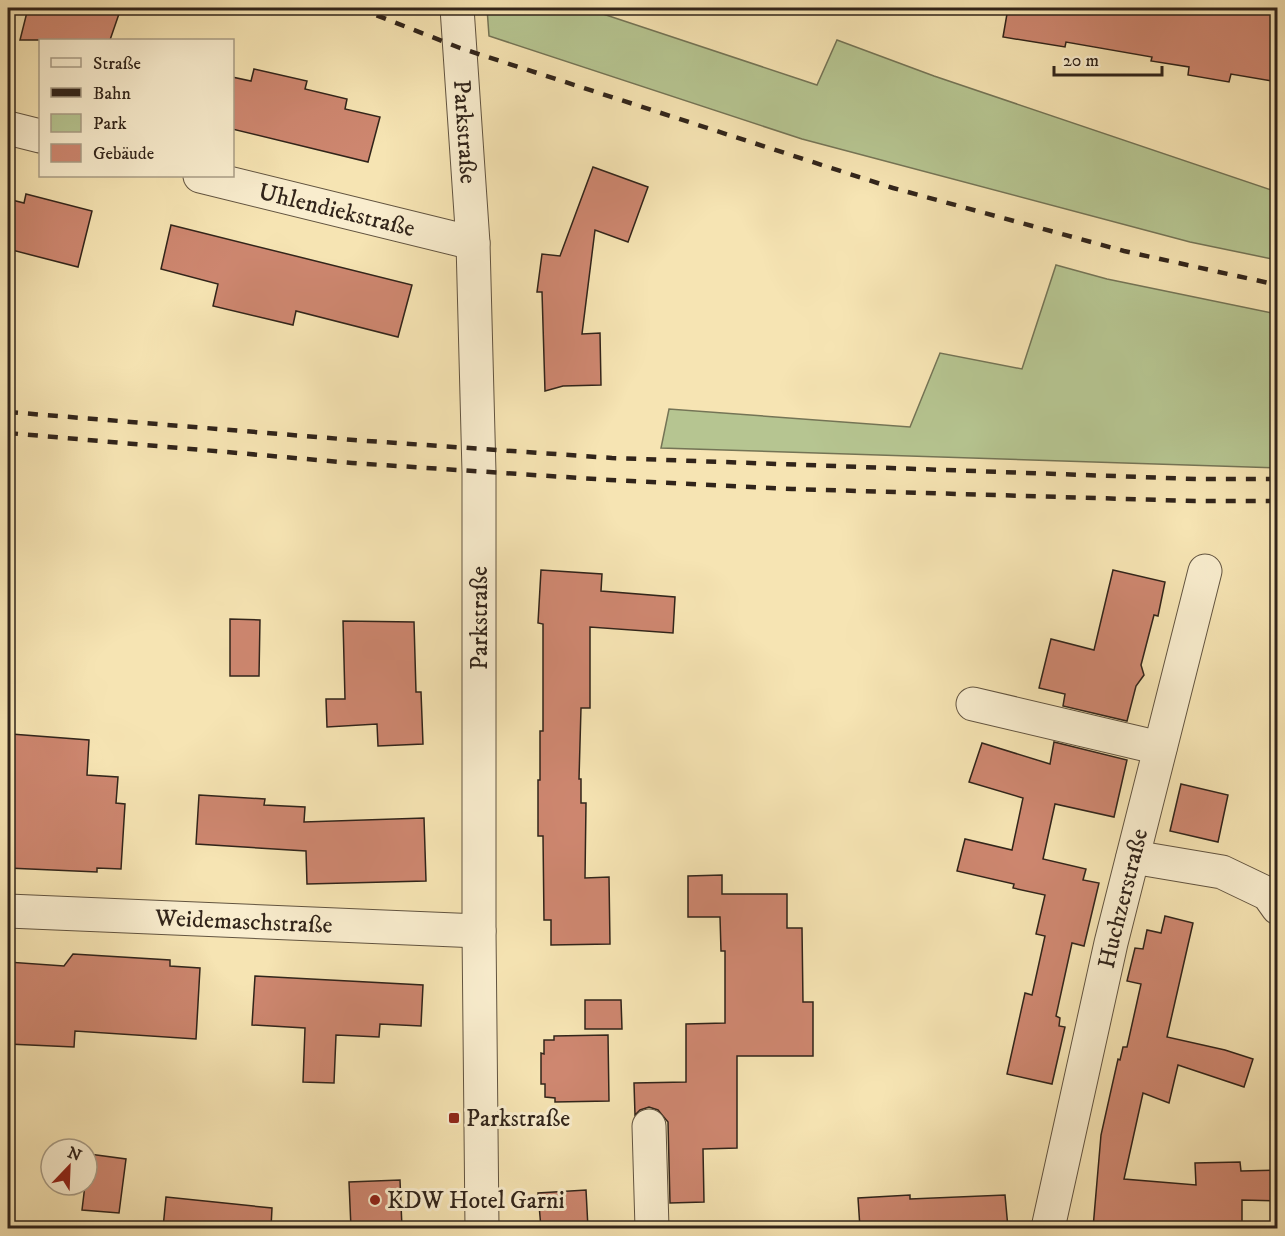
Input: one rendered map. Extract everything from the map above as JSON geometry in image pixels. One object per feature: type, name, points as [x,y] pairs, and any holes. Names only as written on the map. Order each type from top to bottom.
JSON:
[{"type":"street","name":"Parkstraße","points":[[456,8],[473,243],[479,472],[479,931],[482,1228]]},
{"type":"street","points":[[8,128],[39,136]]},
{"type":"street","name":"Uhlendiekstraße","points":[[204,177],[473,243]]},
{"type":"street","name":"Huchzerstraße","points":[[1048,1228],[1111,943],[1205,571]]},
{"type":"street","points":[[973,704],[1160,748]]},
{"type":"street","points":[[1133,857],[1222,872],[1268,894],[1278,908]]},
{"type":"street","name":"Weidemaschstraße","points":[[8,911],[479,931]]},
{"type":"street","points":[[649,1126],[652,1228]]},
{"type":"green space","points":[[487,8],[585,8],[817,85],[837,40],[934,76],[1277,192],[1277,260],[1190,242],[802,139],[489,36]]},
{"type":"green space","points":[[1056,265],[1107,279],[1277,314],[1277,468],[661,448],[669,409],[910,427],[940,353],[1022,369]]},
{"type":"building","points":[[28,8],[121,8],[110,39],[20,40]]},
{"type":"building","points":[[1008,8],[1241,8],[1278,14],[1278,82],[1231,74],[1229,82],[1188,75],[1189,67],[1151,61],[1152,57],[1066,42],[1065,47],[1003,37]]},
{"type":"building","points":[[254,69],[307,81],[305,89],[347,99],[345,109],[380,117],[368,162],[234,129],[234,77],[251,81]]},
{"type":"building","points":[[593,167],[648,187],[628,242],[595,230],[582,334],[600,333],[601,385],[563,386],[545,391],[542,292],[537,292],[542,254],[560,256]]},
{"type":"building","points":[[26,194],[92,211],[78,267],[8,249],[8,199],[24,203]]},
{"type":"building","points":[[171,225],[412,285],[398,337],[296,311],[293,325],[213,306],[218,284],[161,269]]},
{"type":"building","points":[[541,570],[602,574],[601,591],[675,597],[673,633],[590,627],[590,708],[581,708],[579,779],[581,779],[581,803],[586,803],[585,878],[609,877],[610,944],[551,945],[551,920],[544,920],[543,836],[538,836],[540,731],[543,731],[543,624],[538,623]]},
{"type":"building","points":[[1113,570],[1165,582],[1158,616],[1154,615],[1141,665],[1144,675],[1136,686],[1127,721],[1063,706],[1065,694],[1039,688],[1051,639],[1094,650]]},
{"type":"building","points":[[230,619],[260,620],[259,676],[230,676]]},
{"type":"building","points":[[343,621],[414,622],[416,692],[421,692],[423,744],[378,746],[377,724],[327,727],[326,699],[345,699]]},
{"type":"building","points":[[11,734],[89,740],[87,775],[118,777],[116,803],[125,804],[121,869],[97,868],[97,872],[8,868],[8,769]]},
{"type":"building","points":[[1054,742],[1127,760],[1114,817],[1055,804],[1043,859],[1086,869],[1083,880],[1099,883],[1084,946],[1072,943],[1056,1016],[1060,1018],[1059,1026],[1065,1027],[1052,1084],[1007,1074],[1025,993],[1032,995],[1045,936],[1036,934],[1045,895],[1013,888],[1014,884],[957,871],[965,839],[1012,850],[1023,798],[969,782],[982,743],[1050,764]]},
{"type":"building","points":[[1181,784],[1228,795],[1218,842],[1170,831]]},
{"type":"building","points":[[199,795],[265,799],[264,805],[305,807],[304,822],[424,818],[426,881],[307,884],[306,851],[196,844]]},
{"type":"building","points":[[722,875],[722,894],[787,894],[787,928],[802,928],[803,1002],[813,1002],[813,1056],[737,1056],[737,1148],[703,1149],[704,1202],[670,1203],[668,1122],[658,1110],[649,1107],[640,1110],[635,1115],[634,1083],[686,1082],[686,1024],[725,1023],[725,951],[721,951],[720,917],[688,917],[688,876]]},
{"type":"building","points":[[1165,916],[1193,923],[1167,1037],[1253,1059],[1244,1087],[1178,1065],[1169,1103],[1143,1093],[1124,1179],[1196,1185],[1195,1163],[1240,1162],[1241,1171],[1278,1170],[1278,1201],[1242,1200],[1242,1228],[1093,1228],[1101,1135],[1118,1059],[1120,1060],[1123,1047],[1127,1047],[1141,984],[1127,981],[1135,948],[1143,949],[1147,930],[1161,933]]},
{"type":"building","points":[[73,954],[170,960],[170,966],[200,968],[196,1039],[75,1031],[74,1047],[8,1044],[8,962],[64,966]]},
{"type":"building","points":[[255,976],[423,985],[421,1026],[380,1024],[379,1037],[336,1035],[334,1083],[303,1082],[305,1028],[252,1025]]},
{"type":"building","points":[[585,1000],[621,1000],[622,1029],[585,1029]]},
{"type":"building","points":[[608,1035],[609,1101],[555,1102],[555,1098],[545,1097],[545,1084],[541,1084],[541,1053],[544,1054],[544,1040],[554,1040],[554,1036]]},
{"type":"building","points":[[99,1155],[126,1159],[119,1213],[82,1210],[84,1197],[99,1197]]},
{"type":"building","name":"KDW Hotel Garni","points":[[400,1180],[402,1228],[351,1228],[349,1182]]},
{"type":"building","points":[[586,1190],[588,1228],[541,1228],[538,1193]]},
{"type":"building","points":[[910,1195],[910,1199],[1005,1195],[1008,1228],[860,1228],[858,1198]]},
{"type":"building","points":[[166,1197],[272,1208],[271,1228],[163,1228]]},
{"type":"railway","points":[[358,8],[460,48],[893,188],[1124,251],[1278,285]]},
{"type":"railway","points":[[8,412],[612,458],[1196,479],[1278,479]]},
{"type":"railway","points":[[8,433],[352,463],[610,480],[792,489],[1195,501],[1278,501]]},
{"type":"place","name":"Parkstraße","points":[[454,1118]]},
{"type":"place","name":"KDW Hotel Garni","points":[[375,1200]]}]
